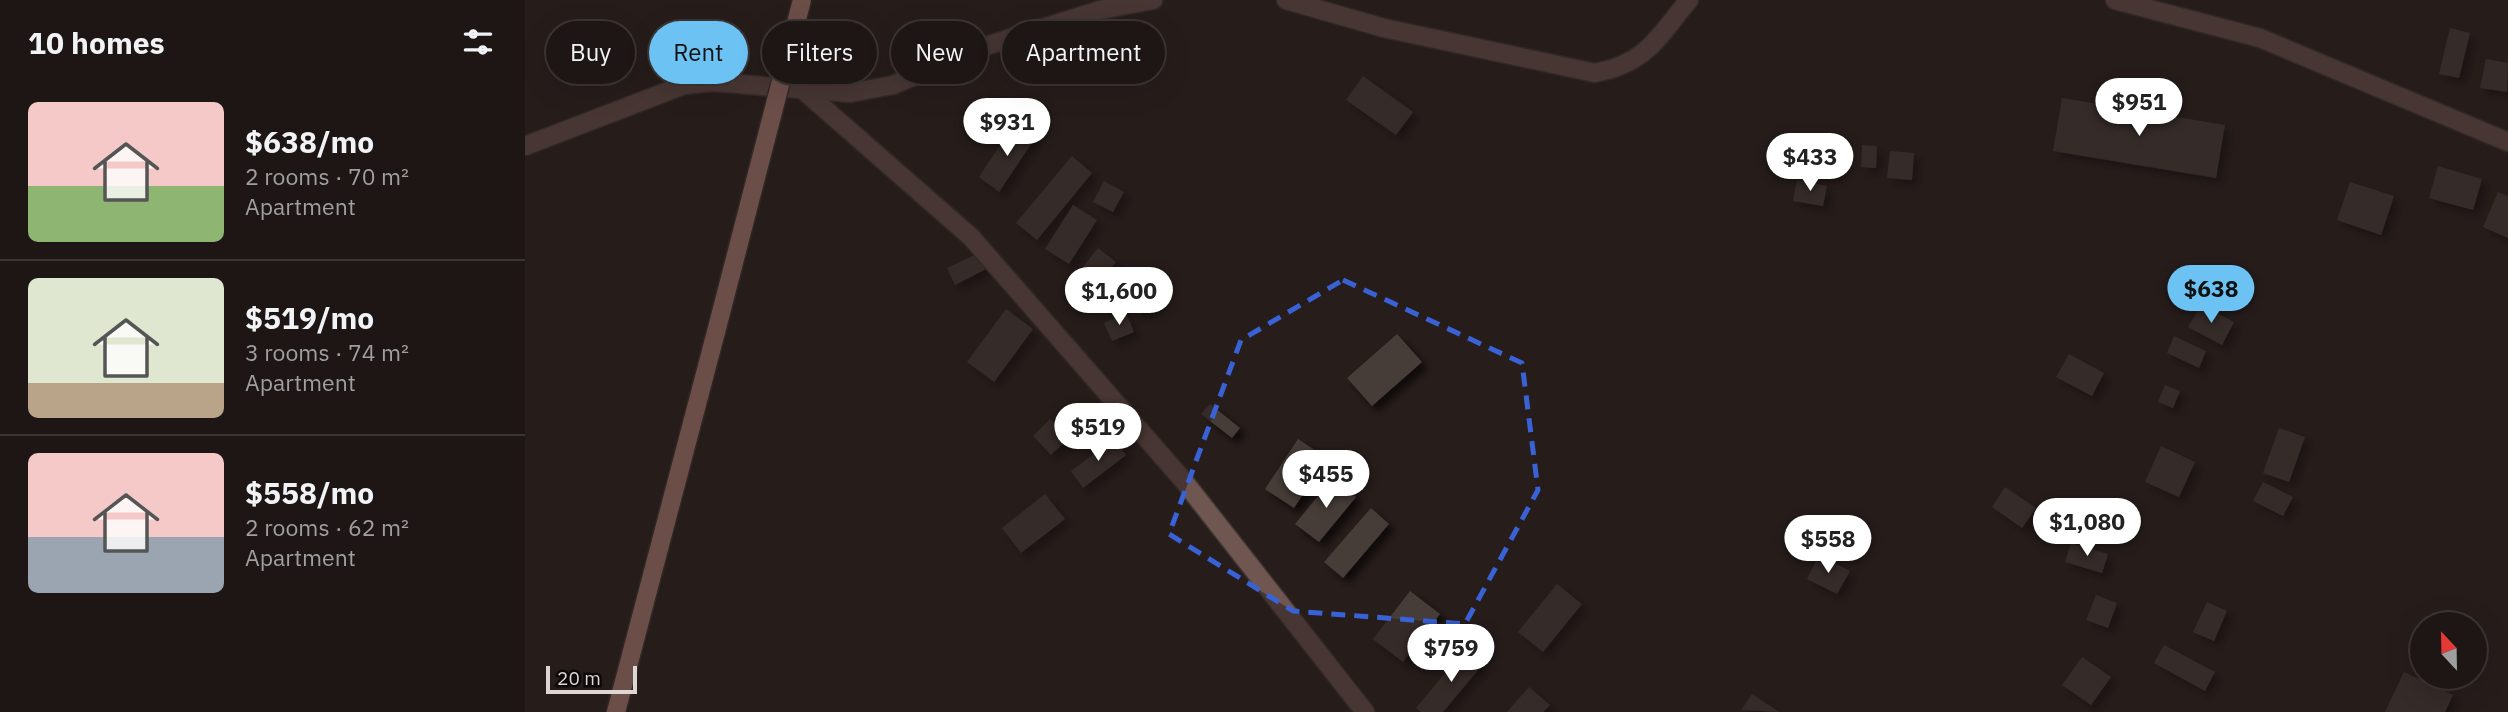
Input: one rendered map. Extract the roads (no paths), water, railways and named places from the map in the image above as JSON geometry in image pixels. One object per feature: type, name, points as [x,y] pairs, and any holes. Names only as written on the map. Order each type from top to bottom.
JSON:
[{"type":"main road","points":[[616,712],[802,0]]},
{"type":"street","points":[[525,146],[684,85],[713,82],[850,93],[893,85],[989,45],[1100,10],[1153,0]]},
{"type":"street","points":[[1286,0],[1384,28],[1595,74],[1627,65],[1645,53],[1689,0]]},
{"type":"street","points":[[2115,0],[2260,38],[2508,142]]},
{"type":"street","points":[[802,89],[971,237],[1183,480],[1365,712]]}]
